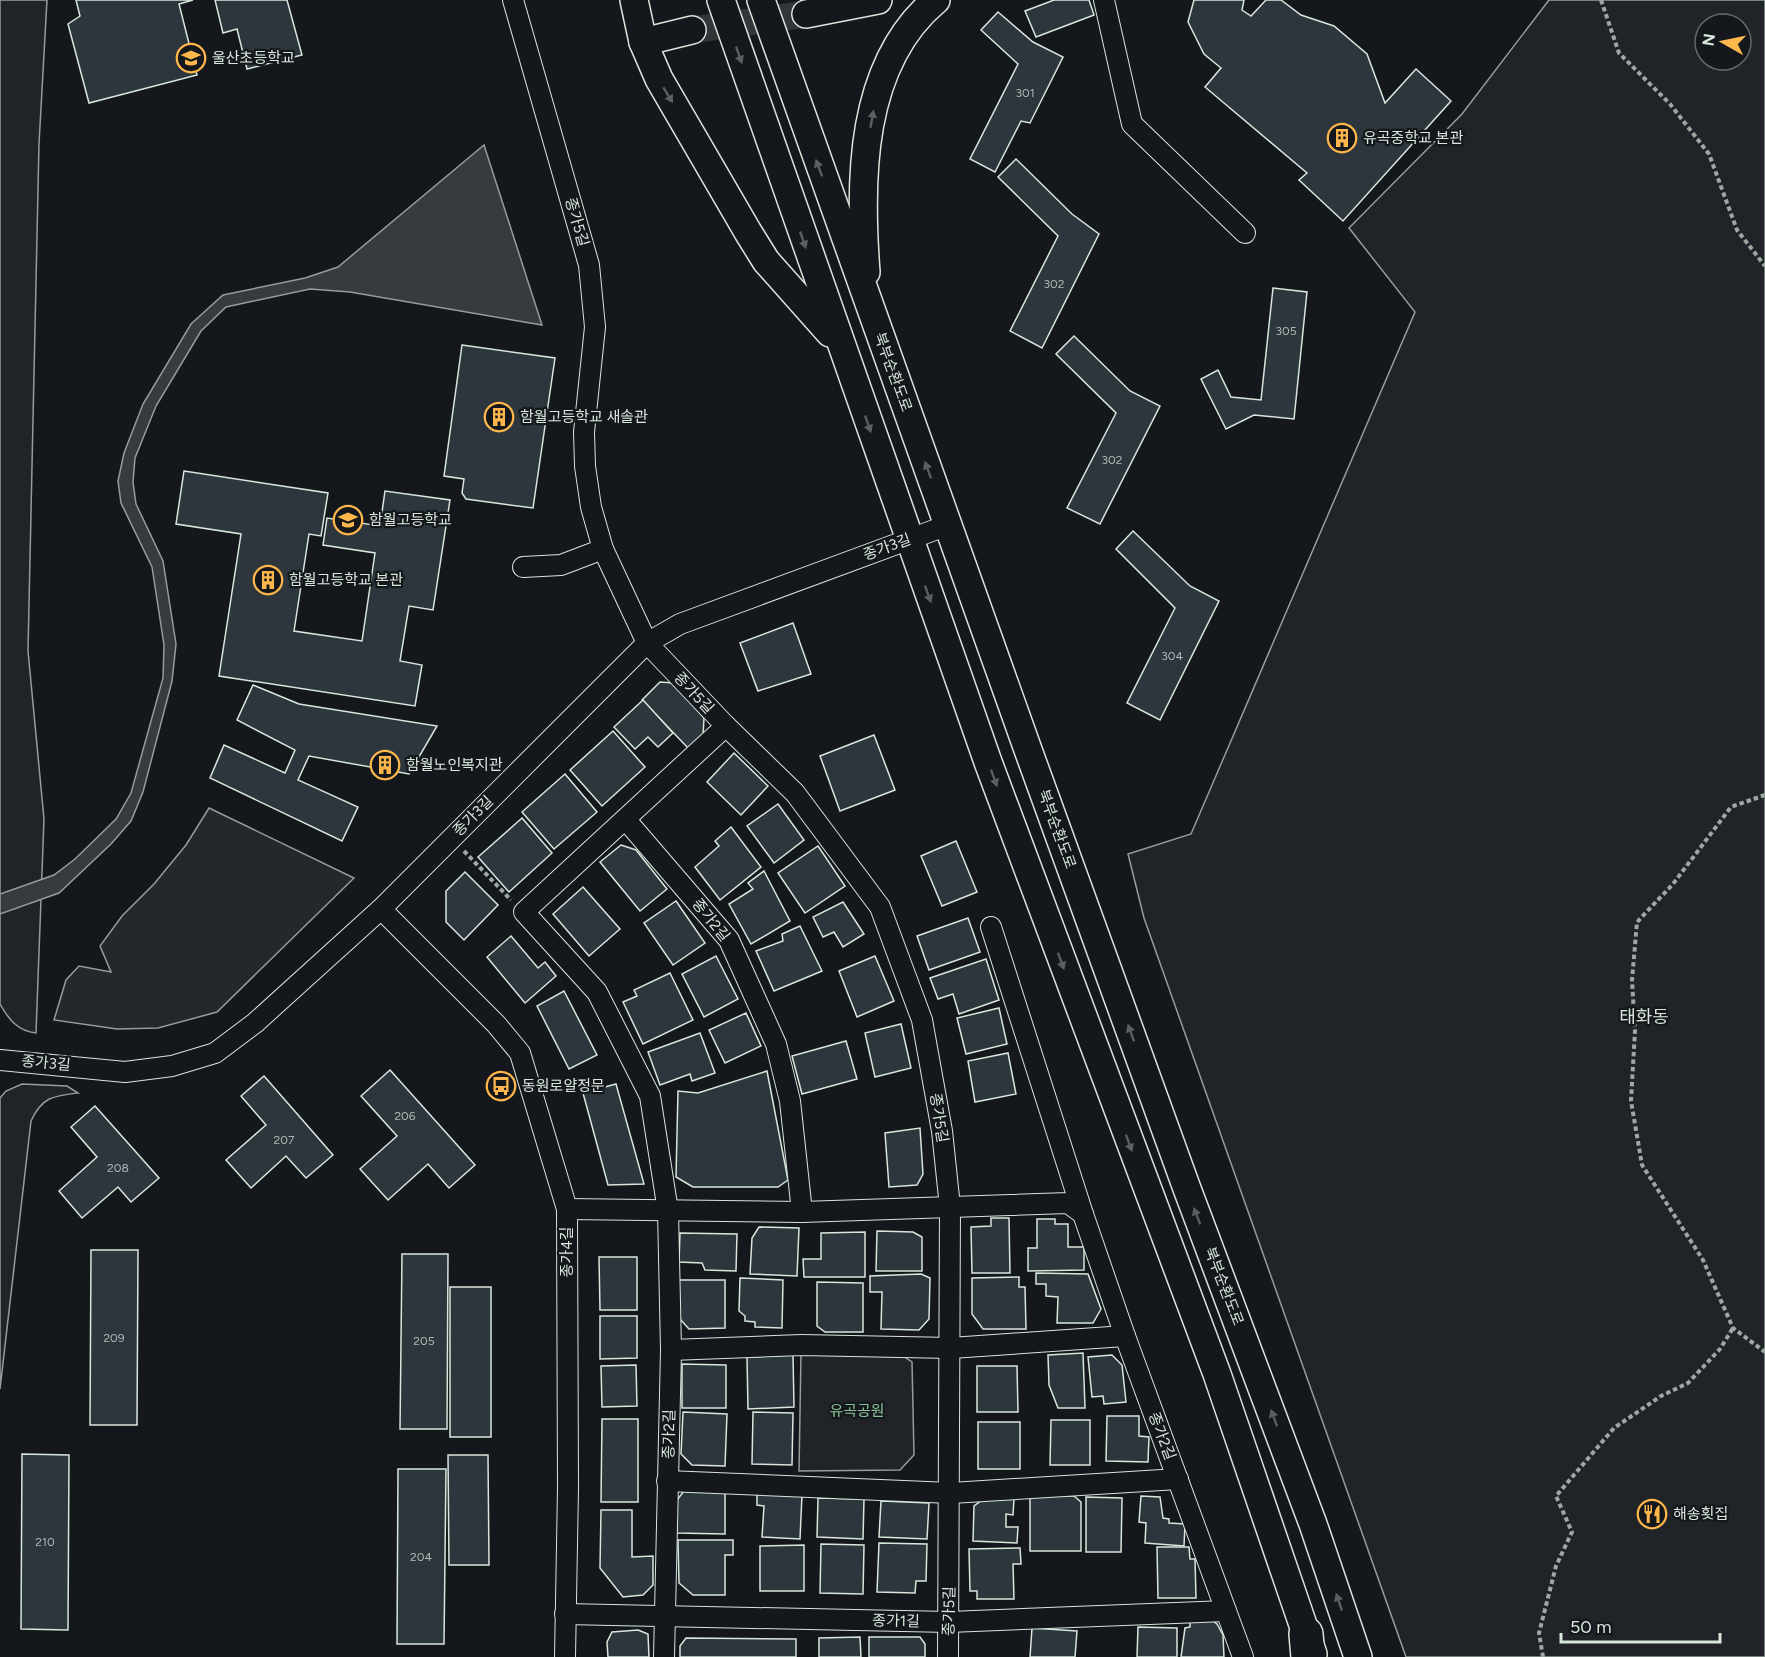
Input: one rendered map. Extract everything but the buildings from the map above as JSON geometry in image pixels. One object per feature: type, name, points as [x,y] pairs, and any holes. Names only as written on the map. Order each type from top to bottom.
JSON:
[{"type":"main road","points":[[634,0],[643,42],[659,79],[748,232],[766,261],[840,345]]},
{"type":"main road","points":[[721,0],[840,345],[992,773],[1217,1374],[1309,1650]]},
{"type":"main road","name":"북부순환도로","points":[[761,0],[1186,1186],[1309,1514],[1358,1657]]},
{"type":"main road","points":[[806,14],[878,0]]},
{"type":"main road","points":[[868,303],[864,240],[865,180],[875,99],[884,72],[897,45],[936,0]]},
{"type":"main road","points":[[643,42],[692,30]]},
{"type":"street","name":"종가5길","points":[[513,0],[589,265],[595,327],[584,432],[585,466],[591,507],[603,549],[647,643],[726,726],[795,793],[880,908],[922,1020],[942,1131],[951,1208],[951,1493],[948,1657]]},
{"type":"street","points":[[1104,0],[1132,124],[1245,233]]},
{"type":"street","name":"종가3길","points":[[0,1060],[125,1072],[172,1066],[215,1053],[255,1023],[381,909],[647,643],[680,624],[948,525]]},
{"type":"street","points":[[523,567],[561,565],[603,549]]},
{"type":"street","points":[[524,912],[726,726]]},
{"type":"street","name":"종가2길","points":[[626,820],[729,940],[776,1044],[790,1101],[802,1212]]},
{"type":"street","name":"종가4길","points":[[381,909],[496,1024],[520,1053],[567,1209],[568,1488],[565,1657]]},
{"type":"street","name":"종가2길","points":[[524,912],[597,992],[650,1096],[668,1211],[671,1350],[664,1657]]},
{"type":"street","name":"종가2길","points":[[991,927],[1083,1214],[1125,1336],[1243,1657]]},
{"type":"street","points":[[567,1209],[802,1212],[1068,1203],[1083,1214]]},
{"type":"street","points":[[671,1350],[801,1345],[951,1348],[1125,1336]]},
{"type":"street","points":[[667,1481],[951,1493],[1178,1479]]},
{"type":"street","name":"종가1길","points":[[565,1614],[949,1622],[1226,1611]]},
{"type":"path","points":[[1601,0],[1619,53],[1670,104],[1709,154],[1737,230],[1765,266]]},
{"type":"path","points":[[1765,795],[1731,807],[1673,884],[1637,922],[1632,980],[1635,1030],[1631,1101],[1642,1165],[1702,1260],[1733,1328],[1765,1352]]},
{"type":"path","points":[[451,838],[524,912]]},
{"type":"path","points":[[1543,1657],[1539,1633],[1556,1566],[1572,1532],[1556,1496],[1614,1428],[1661,1396],[1688,1383],[1720,1349],[1733,1328]]},
{"type":"green space","points":[[0,0],[47,0],[39,144],[28,651],[44,819],[36,1033],[24,1030],[15,1024],[0,1004]]},
{"type":"green space","points":[[1549,0],[1765,0],[1765,1657],[1406,1657],[1144,918],[1128,854],[1191,834],[1415,312],[1349,228],[1462,114]]},
{"type":"green space","points":[[22,1084],[67,1086],[78,1093],[49,1099],[39,1107],[31,1121],[0,1389],[0,1098],[6,1091]]},
{"type":"green space","name":"유곡공원","points":[[897,1352],[912,1362],[914,1455],[900,1470],[799,1471],[801,1353]]},
{"type":"shaded area","points":[[484,145],[542,325],[350,292],[310,289],[226,307],[201,331],[156,406],[135,458],[133,482],[136,504],[163,561],[176,644],[172,681],[143,792],[131,821],[111,844],[59,893],[0,914],[0,894],[54,875],[75,859],[116,819],[131,793],[163,678],[164,645],[152,567],[121,503],[118,481],[124,453],[143,404],[191,324],[223,295],[305,278],[338,267]]},
{"type":"shaded area","points":[[209,808],[354,878],[217,1012],[158,1028],[117,1029],[54,1020],[66,980],[79,966],[111,972],[100,946],[122,916],[154,884],[186,845]]},
{"type":"tunnel","points":[[692,30],[806,14]]},
{"type":"place","name":"울산초등학교","points":[[191,58]]},
{"type":"place","name":"유곡중학교 본관","points":[[1342,138]]},
{"type":"place","name":"함월고등학교 새솔관","points":[[499,417]]},
{"type":"place","name":"함월고등학교","points":[[348,520]]},
{"type":"place","name":"함월고등학교 본관","points":[[268,580]]},
{"type":"place","name":"함월노인복지관","points":[[385,765]]},
{"type":"place","name":"동원로얄정문","points":[[501,1086]]},
{"type":"place","name":"해송횟집","points":[[1652,1514]]},
{"type":"district","name":"태화동","points":[[1644,1017]]}]
